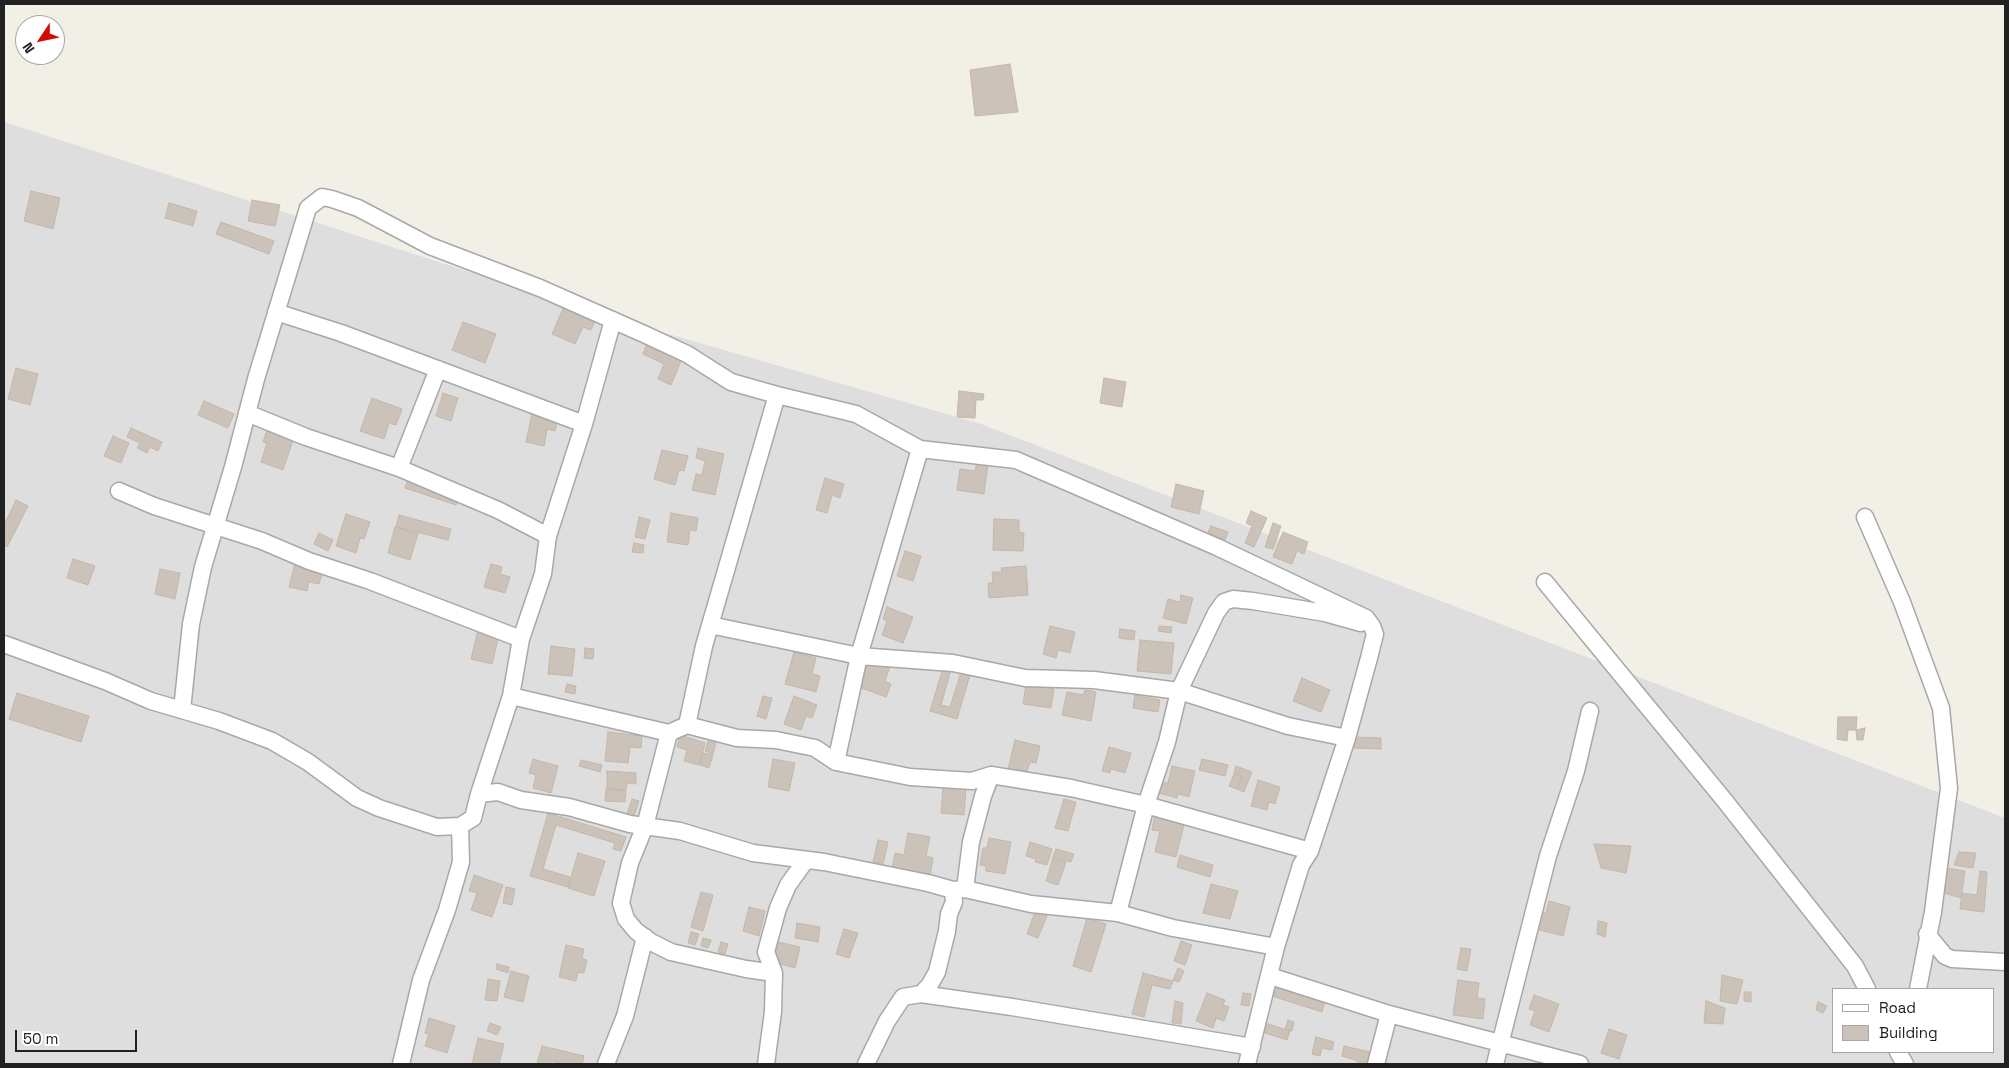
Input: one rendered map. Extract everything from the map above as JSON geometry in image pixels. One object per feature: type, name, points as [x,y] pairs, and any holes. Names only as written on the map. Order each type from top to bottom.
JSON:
[{"type":"street","points":[[182,710],[194,608],[203,567],[276,312],[308,208],[322,197],[344,202],[430,246],[540,288],[687,354],[731,382],[776,396],[856,414],[920,449],[1016,460],[1217,547],[1366,618],[1372,626],[1373,642],[1346,738],[1310,851],[1301,865],[1276,948],[1247,1064]]},
{"type":"street","points":[[276,312],[341,333],[584,424]]},
{"type":"street","points":[[4,644],[105,681],[151,701],[272,741],[308,762],[357,798],[379,808],[436,827],[460,826],[473,818],[511,696],[521,639],[543,574],[548,536],[584,424],[613,320]]},
{"type":"street","points":[[399,468],[438,369]]},
{"type":"street","points":[[687,726],[704,646],[776,396]]},
{"type":"street","points":[[247,413],[306,437],[399,468],[498,510],[548,536]]},
{"type":"street","points":[[836,762],[859,656],[920,449]]},
{"type":"street","points":[[119,491],[154,506],[262,540],[310,561],[370,581],[521,639]]},
{"type":"street","points":[[1865,517],[1902,602],[1941,708],[1949,788],[1932,912],[1918,988]]},
{"type":"street","points":[[1545,582],[1737,816],[1855,966],[1866,988]]},
{"type":"street","points":[[1118,913],[1146,805],[1167,742],[1179,691],[1216,613],[1224,602],[1233,599],[1325,613],[1372,626]]},
{"type":"street","points":[[710,625],[859,656],[953,663],[1025,678],[1094,680],[1179,691],[1288,726],[1346,738]]},
{"type":"street","points":[[511,696],[669,733],[687,726],[737,738],[776,740],[815,748],[836,762],[910,777],[972,780],[991,774],[1071,788],[1146,805],[1310,851]]},
{"type":"street","points":[[1495,1064],[1548,856],[1576,771],[1590,711]]},
{"type":"street","points":[[669,733],[645,826],[630,863],[621,903],[626,919],[644,938],[671,952],[746,969],[774,973]]},
{"type":"street","points":[[920,994],[929,986],[937,972],[949,914],[959,889],[983,796],[991,774]]},
{"type":"street","points":[[479,794],[498,792],[521,800],[569,807],[630,824],[680,831],[753,853],[824,862],[1031,904],[1118,913],[1172,928],[1276,948]]},
{"type":"street","points":[[401,1064],[421,980],[461,862],[460,826]]},
{"type":"street","points":[[766,1064],[773,1012],[774,973],[766,952],[778,908],[788,885],[806,860]]},
{"type":"street","points":[[1927,934],[1945,956],[1952,960],[2005,962]]},
{"type":"street","points":[[606,1064],[624,1016],[644,938]]},
{"type":"street","points":[[1270,976],[1388,1014],[1580,1064]]},
{"type":"street","points":[[866,1064],[887,1021],[904,997],[920,994],[1012,1006],[1252,1047]]},
{"type":"street","points":[[1376,1064],[1388,1014]]},
{"type":"street","points":[[1899,1053],[1906,1064]]},
{"type":"shaded area","points":[[4,122],[613,318],[981,424],[2005,818],[2005,1064],[4,1064]]},
{"type":"building","points":[[1010,64],[1018,112],[975,116],[970,70]]},
{"type":"building","points":[[31,191],[60,198],[53,229],[24,221]]},
{"type":"building","points":[[252,200],[280,205],[275,226],[248,221]]},
{"type":"building","points":[[169,203],[197,211],[193,226],[165,218]]},
{"type":"building","points":[[221,222],[274,241],[269,254],[216,234]]},
{"type":"building","points":[[566,302],[597,316],[591,330],[583,327],[575,344],[552,334]]},
{"type":"building","points":[[463,322],[496,334],[485,363],[452,350]]},
{"type":"building","points":[[648,341],[683,356],[671,385],[658,379],[664,364],[643,354]]},
{"type":"building","points":[[16,368],[38,374],[30,405],[8,399]]},
{"type":"building","points":[[1104,378],[1126,382],[1122,407],[1100,403]]},
{"type":"building","points":[[959,391],[984,394],[983,400],[976,400],[975,418],[957,417]]},
{"type":"building","points":[[443,393],[458,398],[451,421],[436,416]]},
{"type":"building","points":[[372,398],[402,409],[396,425],[389,423],[384,439],[360,431]]},
{"type":"building","points":[[204,401],[234,414],[228,428],[198,415]]},
{"type":"building","points":[[532,414],[558,419],[555,431],[547,429],[544,446],[526,442]]},
{"type":"building","points":[[131,428],[162,442],[158,451],[150,447],[147,453],[137,448],[140,443],[127,437]]},
{"type":"building","points":[[268,428],[294,437],[283,470],[261,462],[267,443],[263,442]]},
{"type":"building","points":[[113,436],[129,443],[121,463],[104,456]]},
{"type":"building","points":[[698,448],[724,454],[715,495],[692,490],[696,474],[702,475],[705,461],[696,458]]},
{"type":"building","points":[[662,450],[688,456],[684,471],[679,470],[675,485],[654,479]]},
{"type":"building","points":[[977,462],[988,464],[984,494],[957,490],[960,469],[975,471]]},
{"type":"building","points":[[408,478],[459,495],[456,505],[405,488]]},
{"type":"building","points":[[825,478],[844,484],[840,498],[832,495],[827,513],[816,510]]},
{"type":"building","points":[[1176,484],[1204,491],[1199,514],[1171,507]]},
{"type":"building","points":[[16,500],[28,506],[7,547],[4,545],[4,525]]},
{"type":"building","points":[[1251,511],[1267,518],[1254,547],[1245,543],[1252,526],[1246,523]]},
{"type":"building","points":[[671,513],[698,518],[696,531],[690,530],[688,545],[667,542]]},
{"type":"building","points":[[346,514],[370,522],[364,539],[360,538],[356,553],[336,546]]},
{"type":"building","points":[[399,515],[451,529],[448,540],[396,527]]},
{"type":"building","points":[[639,517],[650,520],[645,539],[635,537]]},
{"type":"building","points":[[994,519],[1019,520],[1019,532],[1024,533],[1023,551],[993,550]]},
{"type":"building","points":[[1273,523],[1281,526],[1273,549],[1265,547]]},
{"type":"building","points":[[1211,526],[1228,532],[1225,540],[1208,533]]},
{"type":"building","points":[[395,527],[418,534],[410,560],[388,553]]},
{"type":"building","points":[[1283,532],[1308,542],[1304,554],[1297,551],[1292,564],[1273,557]]},
{"type":"building","points":[[319,533],[333,540],[328,551],[314,544]]},
{"type":"building","points":[[634,543],[644,545],[643,553],[632,552]]},
{"type":"building","points":[[905,551],[921,556],[913,581],[897,576]]},
{"type":"building","points":[[73,559],[95,566],[88,585],[67,578]]},
{"type":"building","points":[[295,563],[323,571],[319,584],[309,582],[307,591],[289,587]]},
{"type":"building","points":[[491,564],[502,567],[500,574],[510,577],[505,593],[484,587]]},
{"type":"building","points":[[1026,566],[1028,595],[989,598],[988,583],[993,583],[992,572],[1002,572],[1001,568]]},
{"type":"building","points":[[160,569],[180,573],[175,599],[155,594]]},
{"type":"building","points":[[1181,595],[1193,598],[1186,624],[1163,618],[1168,599],[1180,602]]},
{"type":"building","points":[[887,607],[913,617],[903,643],[882,635],[887,621],[883,619]]},
{"type":"building","points":[[1050,626],[1075,632],[1070,653],[1058,650],[1056,658],[1043,654]]},
{"type":"building","points":[[1159,626],[1172,627],[1171,633],[1158,631]]},
{"type":"building","points":[[1120,629],[1135,631],[1134,640],[1119,638]]},
{"type":"building","points":[[478,630],[499,635],[492,664],[471,659]]},
{"type":"building","points":[[1140,640],[1174,643],[1171,674],[1137,671]]},
{"type":"building","points":[[551,646],[575,649],[572,676],[548,674]]},
{"type":"building","points":[[585,648],[594,649],[593,659],[584,658]]},
{"type":"building","points":[[794,652],[816,658],[812,674],[820,676],[816,692],[785,684]]},
{"type":"building","points":[[870,656],[891,663],[885,681],[891,684],[886,697],[859,687]]},
{"type":"building","points":[[943,668],[951,670],[941,705],[950,707],[961,672],[970,675],[957,719],[930,711]]},
{"type":"building","points":[[1302,678],[1330,690],[1321,712],[1293,701]]},
{"type":"building","points":[[567,684],[576,686],[575,694],[565,692]]},
{"type":"building","points":[[1026,684],[1054,689],[1051,708],[1023,704]]},
{"type":"building","points":[[1085,690],[1096,692],[1091,721],[1062,715],[1067,692],[1083,695]]},
{"type":"building","points":[[17,693],[89,716],[81,742],[9,719]]},
{"type":"building","points":[[1135,695],[1160,700],[1158,712],[1133,708]]},
{"type":"building","points":[[763,696],[772,698],[766,719],[757,716]]},
{"type":"building","points":[[794,696],[817,705],[812,718],[806,716],[801,730],[784,724]]},
{"type":"building","points":[[1838,717],[1857,717],[1856,730],[1848,730],[1847,741],[1837,739]]},
{"type":"building","points":[[1865,728],[1863,740],[1857,740],[1856,730]]},
{"type":"building","points":[[608,732],[642,736],[641,748],[630,747],[628,763],[605,761]]},
{"type":"building","points":[[680,735],[705,743],[699,765],[684,761],[687,750],[677,747]]},
{"type":"building","points":[[1355,737],[1381,738],[1381,749],[1354,748]]},
{"type":"building","points":[[1015,740],[1040,746],[1036,763],[1030,762],[1027,771],[1017,769],[1015,776],[1007,774]]},
{"type":"building","points":[[708,741],[716,743],[713,754],[705,751]]},
{"type":"building","points":[[1109,747],[1131,753],[1125,773],[1111,769],[1110,773],[1102,771]]},
{"type":"building","points":[[703,753],[713,755],[709,768],[700,765]]},
{"type":"building","points":[[533,759],[558,766],[551,793],[533,788],[536,775],[529,773]]},
{"type":"building","points":[[773,759],[795,763],[789,791],[768,787]]},
{"type":"building","points":[[1202,759],[1228,765],[1225,776],[1199,770]]},
{"type":"building","points":[[581,760],[602,765],[600,772],[579,766]]},
{"type":"building","points":[[1172,766],[1195,771],[1189,797],[1178,794],[1177,798],[1159,793],[1162,782],[1168,783]]},
{"type":"building","points":[[1236,766],[1252,772],[1244,792],[1237,789],[1242,776],[1234,773]]},
{"type":"building","points":[[607,771],[636,773],[636,784],[627,783],[626,790],[607,789]]},
{"type":"building","points":[[1234,774],[1242,777],[1237,789],[1229,786]]},
{"type":"building","points":[[1258,780],[1280,787],[1275,804],[1269,802],[1267,810],[1251,806]]},
{"type":"building","points":[[943,786],[966,788],[964,815],[941,813]]},
{"type":"building","points":[[606,789],[626,791],[625,802],[605,801]]},
{"type":"building","points":[[632,799],[639,801],[632,822],[625,820]]},
{"type":"building","points":[[1064,799],[1076,802],[1068,831],[1055,828]]},
{"type":"building","points":[[548,813],[626,837],[621,851],[613,849],[615,843],[556,825],[543,869],[570,877],[568,887],[530,876]]},
{"type":"building","points":[[1155,814],[1185,821],[1176,857],[1155,852],[1160,831],[1152,830]]},
{"type":"building","points":[[908,833],[930,837],[926,856],[933,858],[930,876],[892,869],[895,853],[904,855]]},
{"type":"building","points":[[989,838],[1011,842],[1005,874],[986,871],[986,866],[980,865],[983,848],[987,848]]},
{"type":"building","points":[[878,840],[888,842],[883,864],[873,862]]},
{"type":"building","points":[[1030,842],[1052,849],[1047,865],[1035,862],[1036,859],[1026,856]]},
{"type":"building","points":[[1594,844],[1631,846],[1626,873],[1601,868]]},
{"type":"building","points":[[1056,849],[1074,854],[1071,862],[1053,857]]},
{"type":"building","points":[[1959,852],[1976,853],[1973,868],[1954,865]]},
{"type":"building","points":[[578,853],[605,861],[594,896],[568,888]]},
{"type":"building","points":[[1180,855],[1213,865],[1210,877],[1177,867]]},
{"type":"building","points":[[1053,858],[1066,862],[1058,885],[1046,881]]},
{"type":"building","points":[[1946,868],[1965,871],[1961,898],[1941,892]]},
{"type":"building","points":[[1980,871],[1987,872],[1984,912],[1960,909],[1962,893],[1977,895]]},
{"type":"building","points":[[474,875],[503,885],[492,917],[471,910],[477,893],[469,891]]},
{"type":"building","points":[[1211,884],[1238,891],[1230,919],[1203,913]]},
{"type":"building","points":[[506,887],[515,889],[512,905],[503,903]]},
{"type":"building","points":[[701,892],[713,895],[703,931],[691,927]]},
{"type":"building","points":[[1549,901],[1570,907],[1563,936],[1536,929],[1540,911],[1546,913]]},
{"type":"building","points":[[749,907],[765,911],[759,936],[743,931]]},
{"type":"building","points":[[1036,909],[1048,913],[1038,938],[1027,934]]},
{"type":"building","points":[[1087,918],[1106,924],[1091,972],[1073,966]]},
{"type":"building","points":[[1598,921],[1607,923],[1605,937],[1597,934]]},
{"type":"building","points":[[797,923],[820,927],[818,942],[795,938]]},
{"type":"building","points":[[844,929],[858,933],[849,958],[836,954]]},
{"type":"building","points":[[691,932],[699,934],[695,945],[688,943]]},
{"type":"building","points":[[703,938],[711,940],[708,948],[701,946]]},
{"type":"building","points":[[1181,941],[1192,945],[1185,965],[1174,961]]},
{"type":"building","points":[[721,942],[728,944],[725,954],[718,952]]},
{"type":"building","points":[[778,942],[800,947],[795,968],[773,962]]},
{"type":"building","points":[[566,945],[584,949],[582,959],[587,960],[584,973],[578,972],[576,981],[559,977]]},
{"type":"building","points":[[1461,948],[1471,949],[1467,971],[1457,969]]},
{"type":"building","points":[[497,964],[509,967],[508,973],[496,969]]},
{"type":"building","points":[[1178,968],[1184,971],[1179,982],[1173,980]]},
{"type":"building","points":[[511,971],[529,976],[523,1002],[504,997]]},
{"type":"building","points":[[1143,973],[1173,981],[1170,989],[1152,985],[1144,1017],[1132,1014]]},
{"type":"building","points":[[1722,975],[1743,980],[1737,1004],[1720,1001]]},
{"type":"building","points":[[488,979],[500,981],[497,1001],[485,1000]]},
{"type":"building","points":[[1458,980],[1479,983],[1477,998],[1485,999],[1483,1019],[1453,1015]]},
{"type":"building","points":[[1274,981],[1326,997],[1322,1012],[1269,995]]},
{"type":"building","points":[[1744,992],[1751,992],[1751,1002],[1744,1001]]},
{"type":"building","points":[[1207,993],[1225,1000],[1223,1005],[1229,1007],[1224,1021],[1216,1018],[1213,1028],[1196,1021]]},
{"type":"building","points":[[1243,993],[1251,994],[1249,1006],[1241,1005]]},
{"type":"building","points":[[1534,995],[1559,1004],[1549,1032],[1530,1025],[1535,1011],[1529,1009]]},
{"type":"building","points":[[1175,1001],[1183,1003],[1181,1024],[1172,1023]]},
{"type":"building","points":[[1706,1001],[1725,1008],[1723,1024],[1704,1023]]},
{"type":"building","points":[[1818,1002],[1827,1006],[1823,1013],[1816,1010]]},
{"type":"building","points":[[429,1018],[455,1026],[447,1053],[425,1046],[429,1034],[425,1033]]},
{"type":"building","points":[[1288,1020],[1294,1022],[1292,1031],[1285,1029]]},
{"type":"building","points":[[1262,1022],[1290,1031],[1287,1040],[1259,1031]]},
{"type":"building","points":[[490,1023],[501,1027],[497,1035],[487,1031]]},
{"type":"building","points":[[1609,1029],[1627,1035],[1619,1059],[1601,1053]]},
{"type":"building","points":[[1316,1037],[1334,1042],[1332,1050],[1322,1048],[1320,1056],[1312,1054]]},
{"type":"building","points":[[478,1038],[504,1044],[499,1064],[472,1064]]},
{"type":"building","points":[[542,1046],[584,1056],[582,1064],[564,1064],[550,1061],[550,1064],[537,1064]]},
{"type":"building","points":[[1344,1046],[1370,1052],[1367,1064],[1357,1064],[1358,1061],[1342,1056]]}]
